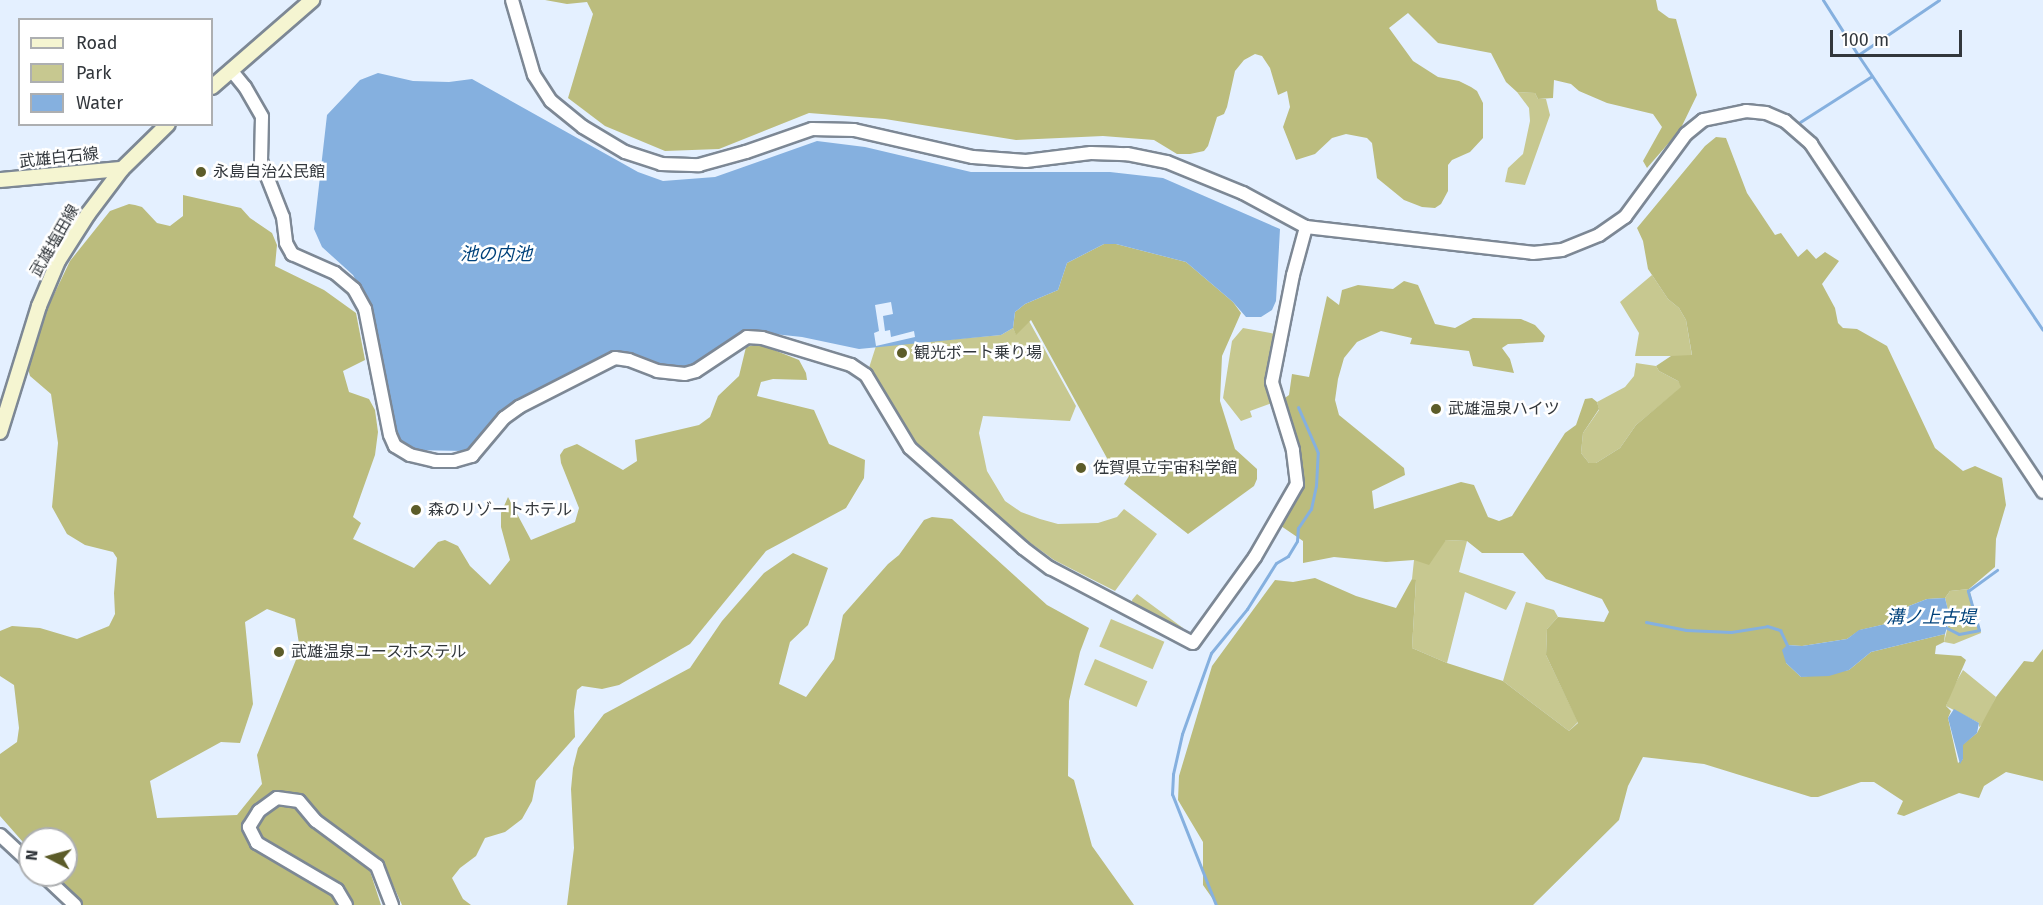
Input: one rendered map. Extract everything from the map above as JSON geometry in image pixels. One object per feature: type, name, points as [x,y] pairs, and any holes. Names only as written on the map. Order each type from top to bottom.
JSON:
[{"type":"main road","points":[[213,86],[312,0]]},
{"type":"main road","name":"武雄塩田線","points":[[0,432],[37,310],[58,261],[88,214],[122,169],[166,126]]},
{"type":"main road","name":"武雄白石線","points":[[0,180],[122,169]]},
{"type":"street","points":[[512,0],[534,75],[551,101],[583,127],[625,152],[661,164],[699,165],[746,152],[812,129],[854,130],[984,158],[1026,161],[1091,153],[1127,154],[1167,162],[1199,175],[1242,193],[1306,227],[1533,253],[1562,250],[1599,235],[1625,217],[1686,134],[1702,120],[1726,113],[1746,111],[1766,113],[1785,121],[1811,144],[2043,492]]},
{"type":"street","points":[[231,70],[245,87],[262,117],[261,161],[283,217],[286,243],[292,254],[334,273],[354,289],[365,309],[390,435],[395,446],[410,455],[435,462],[454,461],[472,456],[504,418],[519,407],[615,358],[629,360],[657,371],[685,374],[696,371],[747,337],[762,338],[851,365],[866,375],[910,447],[1023,548],[1050,568],[1193,643],[1255,557],[1297,484],[1293,450],[1272,382],[1293,275],[1306,227]]},
{"type":"street","points":[[346,905],[337,890],[256,843],[249,827],[259,811],[277,798],[298,801],[316,822],[377,866],[392,905]]},
{"type":"street","points":[[0,835],[18,852]]},
{"type":"street","points":[[56,887],[75,905]]},
{"type":"green space","points":[[545,0],[1656,0],[1658,10],[1669,18],[1676,19],[1697,95],[1680,130],[1647,168],[1643,161],[1662,127],[1653,114],[1607,103],[1579,91],[1571,84],[1554,80],[1553,98],[1538,99],[1535,93],[1517,92],[1506,82],[1491,53],[1438,43],[1408,13],[1389,28],[1413,61],[1438,77],[1459,81],[1471,87],[1477,91],[1483,103],[1483,138],[1470,152],[1452,160],[1448,165],[1448,191],[1441,204],[1435,208],[1422,207],[1404,200],[1377,178],[1372,143],[1367,138],[1346,134],[1332,138],[1315,154],[1296,160],[1283,127],[1290,107],[1287,91],[1278,95],[1270,68],[1262,56],[1255,54],[1244,60],[1235,71],[1227,107],[1224,114],[1217,117],[1208,146],[1204,151],[1190,154],[1177,154],[1154,140],[1103,136],[1016,140],[885,119],[809,113],[719,149],[665,151],[605,126],[568,98],[593,14],[587,2],[567,4]]},
{"type":"green space","points":[[1517,92],[1535,93],[1538,99],[1546,99],[1550,115],[1525,185],[1505,182],[1508,168],[1523,154],[1530,121],[1529,108]]},
{"type":"green space","points":[[1716,137],[1726,138],[1747,193],[1775,235],[1781,233],[1798,257],[1807,249],[1816,259],[1825,252],[1839,261],[1822,284],[1835,308],[1838,323],[1843,328],[1857,329],[1887,346],[1935,448],[1963,471],[1975,466],[2002,478],[2006,505],[1996,539],[1995,567],[1969,589],[1950,591],[1945,598],[1927,599],[1909,606],[1886,624],[1860,630],[1847,639],[1802,646],[1787,645],[1786,663],[1801,677],[1849,670],[1871,652],[1945,634],[1944,642],[1936,646],[1935,654],[1961,656],[1966,660],[1946,706],[1951,711],[1948,718],[1958,763],[1963,759],[1962,745],[1977,733],[1996,697],[2024,661],[2033,662],[2043,649],[2043,781],[2006,772],[1984,786],[1979,798],[1959,793],[1904,816],[1897,814],[1903,801],[1874,782],[1861,782],[1818,797],[1811,797],[1704,764],[1643,757],[1628,786],[1619,820],[1533,905],[1217,905],[1203,885],[1203,842],[1178,800],[1179,776],[1212,666],[1275,580],[1293,582],[1315,578],[1356,596],[1396,608],[1412,579],[1416,580],[1412,648],[1447,663],[1503,681],[1569,731],[1578,723],[1546,655],[1547,629],[1558,617],[1604,622],[1609,612],[1602,599],[1546,579],[1523,553],[1482,553],[1467,541],[1446,540],[1429,565],[1414,560],[1386,562],[1334,557],[1303,563],[1303,541],[1281,526],[1296,498],[1302,464],[1282,400],[1289,395],[1292,374],[1309,377],[1327,296],[1339,305],[1342,290],[1358,285],[1393,289],[1404,281],[1418,285],[1435,324],[1455,328],[1473,318],[1521,319],[1535,325],[1545,336],[1543,342],[1508,344],[1502,348],[1510,359],[1514,373],[1473,366],[1469,351],[1410,344],[1412,338],[1381,331],[1357,342],[1344,358],[1338,379],[1335,400],[1339,415],[1404,468],[1405,475],[1372,491],[1374,509],[1461,482],[1474,485],[1488,517],[1499,521],[1512,516],[1565,433],[1576,425],[1585,399],[1592,398],[1597,402],[1599,409],[1583,433],[1581,453],[1589,463],[1596,463],[1620,448],[1636,425],[1681,387],[1678,381],[1659,371],[1656,366],[1671,356],[1692,355],[1686,320],[1679,308],[1668,299],[1648,269],[1643,241],[1637,228],[1705,146]]},
{"type":"green space","points":[[183,195],[241,208],[250,218],[272,233],[277,245],[275,266],[324,290],[356,313],[365,360],[343,371],[349,392],[369,399],[375,410],[378,432],[375,455],[353,517],[361,523],[353,539],[414,568],[438,542],[445,540],[458,546],[470,566],[490,585],[510,560],[501,527],[501,513],[508,497],[531,540],[575,522],[579,508],[561,463],[560,455],[564,449],[577,444],[623,470],[637,461],[635,440],[699,425],[710,417],[718,396],[739,376],[746,347],[759,344],[799,360],[806,373],[807,380],[773,379],[761,382],[757,396],[814,410],[829,444],[865,460],[864,478],[846,508],[766,551],[690,644],[619,685],[602,689],[582,686],[577,690],[574,711],[575,737],[536,781],[532,801],[522,819],[505,832],[485,838],[476,856],[460,868],[452,878],[463,899],[471,905],[402,905],[386,869],[367,862],[381,905],[69,905],[73,899],[62,887],[78,887],[78,827],[18,827],[18,836],[0,816],[0,754],[17,742],[19,728],[14,685],[0,676],[0,631],[12,626],[40,628],[77,639],[109,626],[115,614],[117,558],[113,552],[85,545],[67,534],[52,507],[58,443],[51,394],[30,376],[28,369],[35,334],[70,261],[110,211],[129,204],[135,205],[142,207],[157,223],[170,226],[183,216]],"holes":[[[267,609],[295,619],[300,650],[257,755],[262,784],[237,815],[157,818],[150,781],[221,742],[240,743],[253,704],[245,622]]]},
{"type":"green space","points":[[1104,244],[1116,244],[1186,262],[1233,302],[1241,313],[1222,356],[1220,401],[1235,449],[1257,469],[1257,479],[1254,486],[1188,534],[1124,484],[1129,476],[1127,467],[1119,461],[1108,460],[1031,320],[1016,335],[1013,328],[1015,312],[1025,304],[1058,290],[1067,263]]},
{"type":"green space","points":[[1652,275],[1686,320],[1692,356],[1635,356],[1639,333],[1620,302]]},
{"type":"green space","points":[[1029,321],[1076,406],[1070,421],[983,416],[979,433],[987,471],[1005,501],[1021,512],[1058,524],[1098,523],[1117,517],[1124,509],[1157,534],[1115,591],[1054,560],[960,492],[912,446],[868,371],[876,346],[1001,335],[1013,328],[1016,334]]},
{"type":"green space","points":[[1243,328],[1276,334],[1272,403],[1250,411],[1252,417],[1241,421],[1223,398],[1232,341]]},
{"type":"green space","points":[[1636,363],[1656,366],[1659,371],[1678,381],[1682,387],[1636,425],[1620,448],[1596,463],[1589,463],[1581,453],[1583,433],[1599,410],[1597,402],[1625,387],[1634,376]]},
{"type":"green space","points":[[932,517],[952,519],[1047,605],[1089,628],[1080,652],[1069,701],[1068,776],[1074,780],[1092,846],[1134,905],[567,905],[574,848],[571,789],[573,768],[578,748],[604,714],[690,668],[722,621],[764,573],[793,553],[828,568],[808,625],[790,642],[779,684],[806,697],[834,659],[843,615],[888,564],[899,555],[924,520]]},
{"type":"green space","points":[[1446,540],[1467,541],[1459,572],[1516,592],[1506,610],[1465,592],[1447,663],[1412,648],[1416,581],[1412,579],[1414,560]]},
{"type":"green space","points":[[1969,589],[1981,633],[1954,644],[1944,642],[1950,618],[1945,598],[1950,591]]},
{"type":"green space","points":[[1137,594],[1183,628],[1182,632],[1133,606],[1132,600]]},
{"type":"green space","points":[[1526,602],[1554,610],[1558,617],[1547,629],[1546,655],[1578,722],[1569,731],[1503,681]]},
{"type":"green space","points":[[1111,619],[1164,642],[1153,669],[1099,647]]},
{"type":"green space","points":[[1095,659],[1147,681],[1137,707],[1084,685]]},
{"type":"green space","points":[[1963,670],[1996,697],[1983,724],[1979,727],[1979,723],[1946,706],[1952,689]]},
{"type":"water","name":"池の内池","points":[[378,73],[413,81],[449,82],[472,79],[638,172],[663,181],[715,177],[817,141],[865,147],[971,172],[1110,172],[1163,178],[1280,229],[1276,301],[1272,310],[1261,317],[1246,317],[1233,302],[1186,262],[1116,244],[1104,244],[1067,263],[1058,290],[1025,304],[1015,312],[1013,328],[1001,335],[859,349],[802,337],[754,332],[729,341],[692,369],[661,367],[615,353],[508,407],[465,451],[409,450],[397,440],[363,294],[353,275],[322,247],[314,229],[327,115],[360,80]]},
{"type":"water","name":"溝ノ上古堤","points":[[1945,598],[1950,618],[1945,634],[1871,652],[1849,670],[1829,676],[1801,677],[1786,663],[1782,650],[1787,645],[1802,646],[1847,639],[1859,630],[1886,624],[1909,606],[1927,599]]},
{"type":"water","points":[[1954,709],[1979,723],[1977,733],[1963,745],[1963,759],[1960,764],[1948,718]]},
{"type":"pier","points":[[891,302],[893,314],[883,316],[885,331],[890,330],[891,337],[914,331],[915,337],[876,346],[874,333],[879,331],[875,305]]},
{"type":"waterway","points":[[1823,0],[1858,55]]},
{"type":"waterway","points":[[1939,0],[1858,55],[2043,330]]},
{"type":"waterway","points":[[1800,122],[1872,76]]},
{"type":"waterway","points":[[1216,905],[1172,794],[1173,774],[1182,734],[1211,653],[1247,609],[1276,563],[1288,556],[1297,541],[1298,528],[1311,509],[1316,486],[1318,453],[1298,407]]},
{"type":"waterway","points":[[1947,628],[1959,634],[1979,630],[1968,591],[1997,570]]},
{"type":"waterway","points":[[1646,622],[1686,630],[1731,632],[1767,626],[1780,630],[1787,645]]},
{"type":"place","name":"永島自治公民館","points":[[201,172]]},
{"type":"place","name":"観光ボート乗り場","points":[[902,353]]},
{"type":"place","name":"武雄温泉ハイツ","points":[[1436,409]]},
{"type":"place","name":"佐賀県立宇宙科学館","points":[[1081,468]]},
{"type":"place","name":"森のリゾートホテル","points":[[416,510]]},
{"type":"place","name":"武雄温泉ユースホステル","points":[[279,652]]}]
